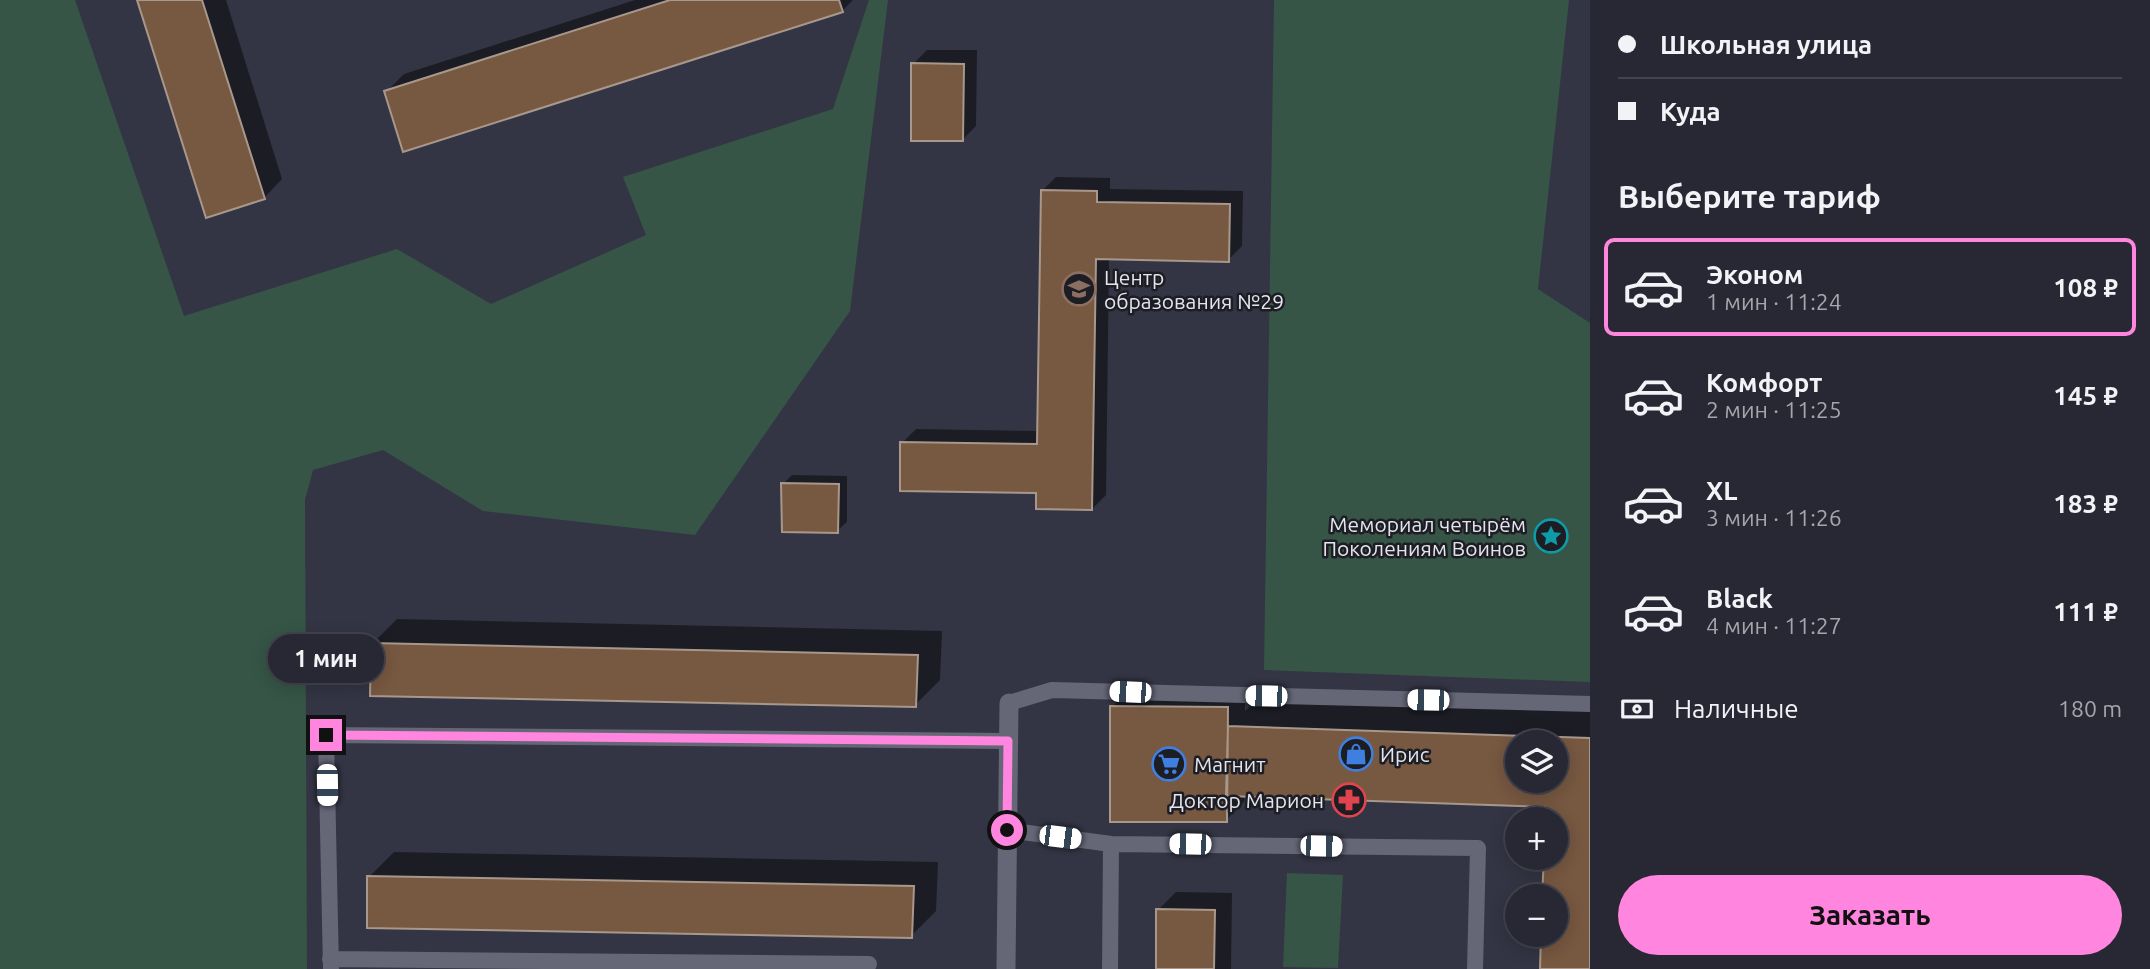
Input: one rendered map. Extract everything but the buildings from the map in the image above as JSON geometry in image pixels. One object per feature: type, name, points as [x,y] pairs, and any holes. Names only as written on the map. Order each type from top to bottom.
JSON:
[{"type":"street","points":[[1006,969],[1009,702]]},
{"type":"lane","points":[[1009,702],[1052,690],[1590,704]]},
{"type":"lane","points":[[869,964],[330,964],[326,735],[1008,741]]},
{"type":"lane","points":[[1007,830],[1111,844],[1478,848],[1475,969]]},
{"type":"lane","points":[[1110,969],[1111,844]]},
{"type":"green space","points":[[0,0],[75,0],[184,316],[397,249],[491,304],[646,235],[623,177],[833,109],[869,0],[888,0],[850,311],[695,535],[483,511],[383,450],[313,470],[305,500],[307,969],[0,969]]},
{"type":"green space","points":[[1274,0],[1569,0],[1538,289],[1590,323],[1590,682],[1264,670]]},
{"type":"green space","points":[[1287,873],[1343,875],[1338,968],[1283,967]]},
{"type":"place","name":"Центр образования №29","points":[[1079,289]]},
{"type":"place","name":"Мемориал четырём Поколениям Воинов","points":[[1551,536]]},
{"type":"place","name":"Ирис","points":[[1356,754]]},
{"type":"place","name":"Магнит","points":[[1169,764]]},
{"type":"place","name":"Доктор Марион","points":[[1349,800]]},
{"type":"route","points":[[326,735],[1008,741],[1007,830]]}]
